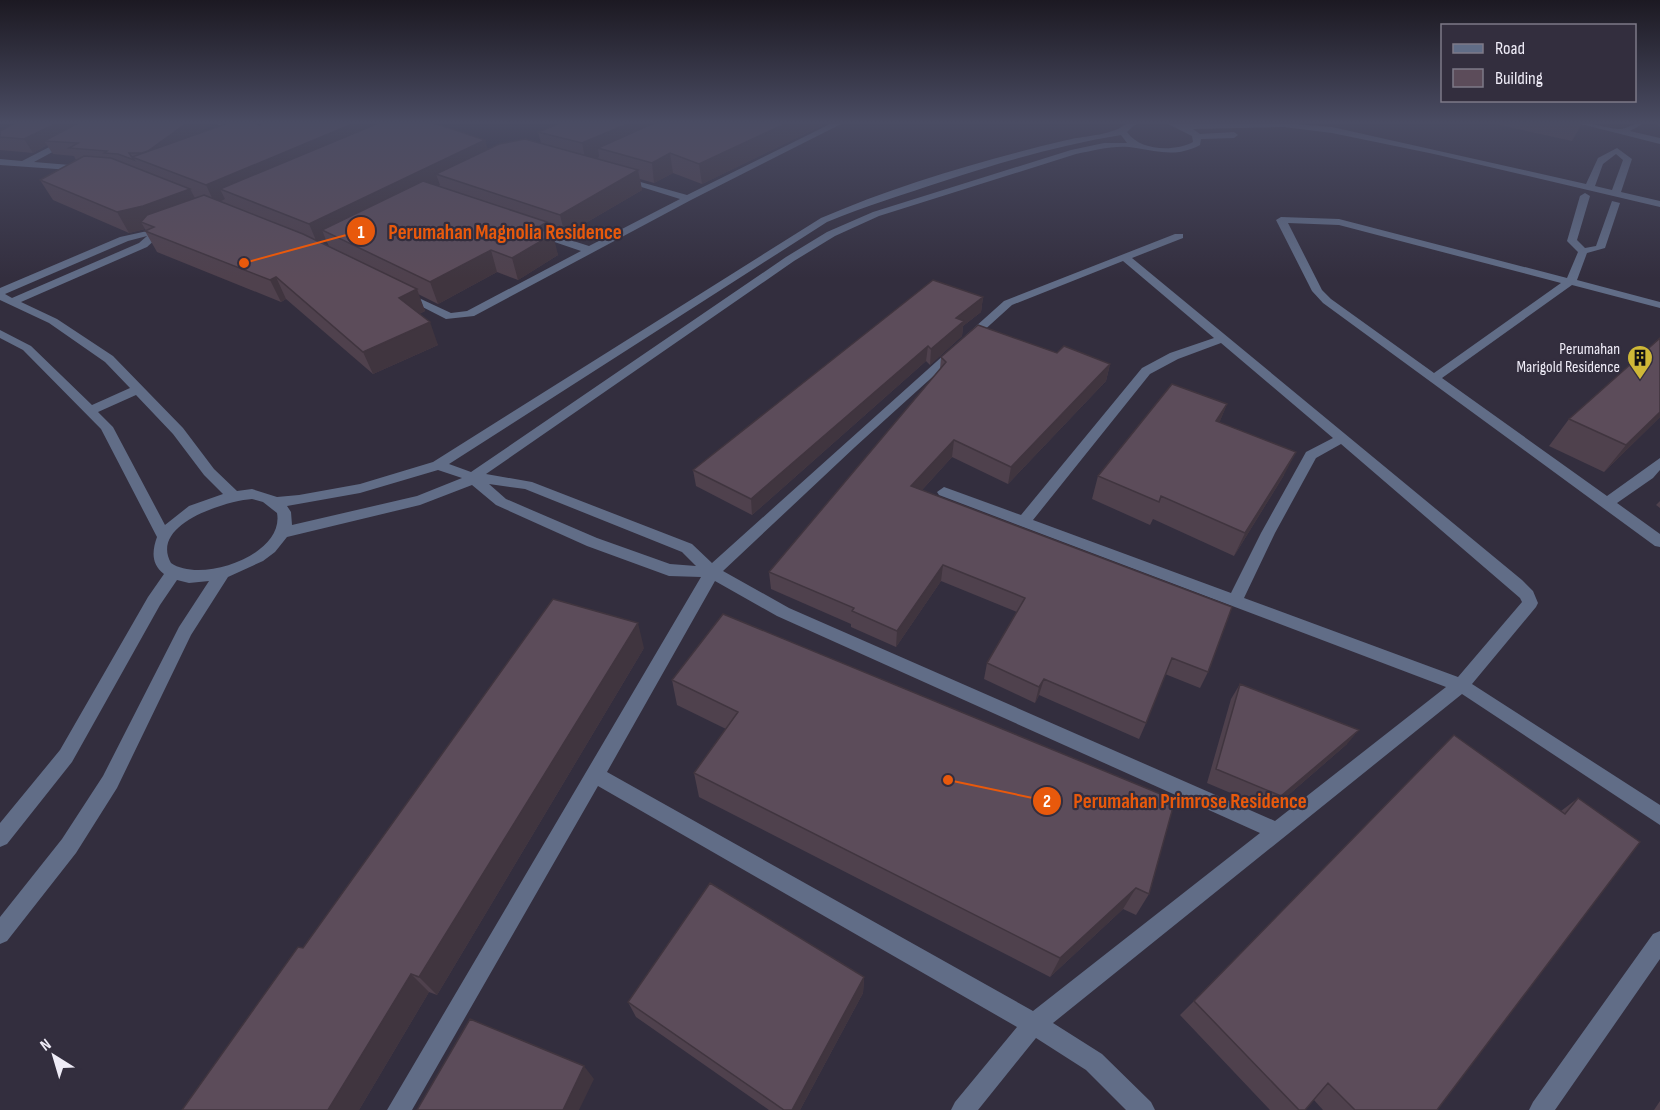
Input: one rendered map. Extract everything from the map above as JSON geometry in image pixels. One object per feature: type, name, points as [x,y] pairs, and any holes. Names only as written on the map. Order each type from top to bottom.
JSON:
[{"type":"street","points":[[390,288],[450,317],[470,314],[737,174]]},
{"type":"street","points":[[278,502],[330,496],[399,479],[438,465],[800,233],[854,207],[957,174]]},
{"type":"street","points":[[282,533],[420,500],[463,484],[790,259],[831,234],[876,214],[1004,174]]},
{"type":"street","points":[[1506,174],[1588,191]]},
{"type":"street","points":[[1516,174],[1615,198],[1660,214]]},
{"type":"street","points":[[1583,251],[1572,241],[1595,174]]},
{"type":"street","points":[[1583,251],[1600,248],[1623,174]]},
{"type":"street","points":[[610,175],[688,198]]},
{"type":"street","points":[[1615,198],[1660,204]]},
{"type":"street","points":[[1660,305],[1571,280],[1340,222],[1281,220],[1317,291],[1660,542]]},
{"type":"street","points":[[0,294],[124,239],[178,224]]},
{"type":"street","points":[[526,229],[590,250]]},
{"type":"street","points":[[14,301],[143,245],[159,231]]},
{"type":"street","points":[[399,1110],[712,572],[1001,309],[1018,299],[1179,236]]},
{"type":"street","points":[[1435,378],[1571,280],[1583,251]]},
{"type":"street","points":[[963,1110],[1035,1024],[1461,685],[1530,603],[1527,594],[1517,584],[1123,256]]},
{"type":"street","points":[[0,294],[53,321],[110,359],[178,431],[209,472],[234,496]]},
{"type":"street","points":[[0,333],[27,348],[106,427],[164,536]]},
{"type":"street","points":[[1023,522],[1146,370],[1174,356],[1222,339]]},
{"type":"street","points":[[90,411],[139,389]]},
{"type":"street","points":[[1235,601],[1268,533],[1311,455],[1342,438]]},
{"type":"street","points":[[1607,503],[1648,475],[1660,462]]},
{"type":"street","points":[[438,465],[472,477],[527,485],[687,548],[712,572],[783,612],[1278,832]]},
{"type":"street","points":[[472,477],[501,502],[591,542],[669,570],[712,572]]},
{"type":"street","points":[[944,492],[1461,685],[1660,816]]},
{"type":"street","points":[[252,494],[278,502],[285,510],[286,521],[282,533],[259,556],[223,573],[205,577],[187,576],[173,573],[163,566],[159,557],[164,536],[185,515],[200,507],[234,496],[252,494]]},
{"type":"street","points":[[0,838],[66,756],[154,601],[173,573]]},
{"type":"street","points":[[0,934],[69,846],[110,782],[185,632],[223,573]]},
{"type":"street","points":[[595,775],[1035,1024],[1094,1062],[1143,1110]]},
{"type":"street","points":[[1541,1110],[1660,941]]},
{"type":"building","points":[[51,174],[151,174],[190,189],[143,206],[117,212],[40,180]]},
{"type":"building","points":[[176,174],[233,174],[206,185]]},
{"type":"building","points":[[257,174],[414,174],[309,224],[220,189]]},
{"type":"building","points":[[436,174],[631,174],[560,215]]},
{"type":"building","points":[[423,181],[547,222],[537,228],[553,234],[512,258],[491,250],[430,282],[322,230]]},
{"type":"building","points":[[204,195],[303,234],[417,289],[399,298],[430,322],[363,352],[276,277],[270,280],[145,231],[154,227],[141,222],[147,215]]},
{"type":"building","points":[[933,280],[983,297],[956,318],[964,321],[931,349],[928,346],[751,499],[693,470]]},
{"type":"building","points":[[978,325],[1057,353],[1064,346],[1110,364],[1011,467],[954,440],[911,486],[1232,607],[1208,672],[1172,658],[1146,723],[1044,679],[1039,687],[987,663],[1025,598],[943,565],[897,631],[852,611],[854,608],[769,572],[946,362],[941,357]]},
{"type":"building","name":"Perumahan Marigold Residence","points":[[1660,338],[1660,412],[1626,445],[1569,419]]},
{"type":"building","points":[[1172,384],[1227,404],[1216,421],[1296,452],[1245,533],[1161,496],[1159,502],[1098,476]]},
{"type":"building","points":[[553,599],[638,623],[419,977],[411,974],[328,1110],[182,1110],[298,947],[303,948]]},
{"type":"building","points":[[723,614],[1175,800],[1149,894],[1136,888],[1060,958],[694,773],[738,712],[672,680]]},
{"type":"building","points":[[1240,684],[1359,730],[1281,796],[1216,769]]},
{"type":"building","points":[[1454,735],[1565,814],[1578,798],[1640,842],[1437,1110],[1355,1110],[1328,1083],[1305,1110],[1299,1110],[1194,1001]]},
{"type":"building","points":[[710,883],[864,977],[792,1110],[784,1110],[628,1002]]},
{"type":"building","points":[[470,1019],[584,1066],[563,1110],[417,1110]]},
{"type":"place","name":"Perumahan Magnolia Residence","points":[[244,263]]},
{"type":"place","name":"Perumahan Marigold Residence","points":[[1640,381]]},
{"type":"place","name":"Perumahan Primrose Residence","points":[[948,780]]}]
